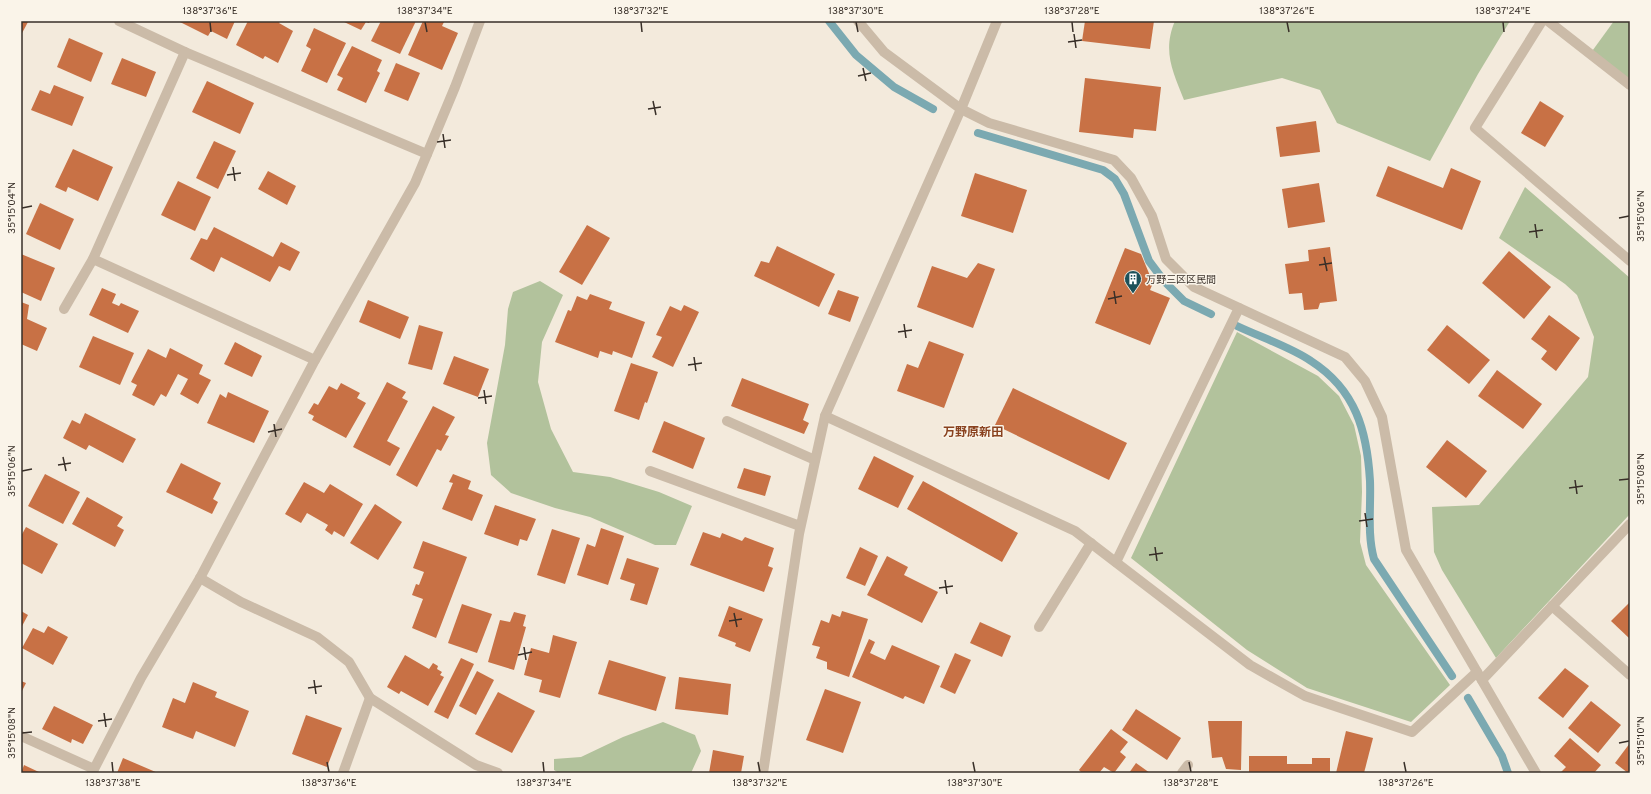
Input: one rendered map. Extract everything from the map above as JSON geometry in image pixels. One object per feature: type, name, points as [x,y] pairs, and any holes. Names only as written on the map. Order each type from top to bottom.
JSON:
[{"type":"street","points":[[119,21],[185,52],[427,154]]},
{"type":"street","points":[[21,736],[93,771],[142,678],[200,578],[314,360],[415,184],[480,21]]},
{"type":"street","points":[[858,21],[884,52],[961,109],[989,123],[1114,160],[1132,178],[1152,216],[1166,259],[1194,287],[1345,357],[1365,381],[1382,417],[1406,550],[1536,773]]},
{"type":"street","points":[[763,773],[800,526],[824,416],[961,109],[997,21]]},
{"type":"street","points":[[1542,21],[1475,128],[1630,261]]},
{"type":"street","points":[[1548,21],[1630,85]]},
{"type":"street","points":[[64,309],[93,259],[185,52]]},
{"type":"street","points":[[93,259],[314,360]]},
{"type":"street","points":[[1116,562],[1239,308]]},
{"type":"street","points":[[824,416],[1075,531],[1250,665],[1305,696],[1412,732],[1480,676],[1552,606],[1630,524]]},
{"type":"street","points":[[728,421],[815,460]]},
{"type":"street","points":[[650,471],[800,526]]},
{"type":"street","points":[[1039,627],[1091,544]]},
{"type":"street","points":[[200,578],[241,602],[317,637],[349,662],[370,698],[476,765],[498,773]]},
{"type":"street","points":[[1552,606],[1630,674]]},
{"type":"street","points":[[343,773],[370,698]]},
{"type":"green space","points":[[1175,21],[1510,21],[1478,74],[1430,161],[1337,123],[1320,90],[1282,78],[1184,100],[1170,61],[1169,42]]},
{"type":"green space","points":[[1614,21],[1630,21],[1630,85],[1590,54]]},
{"type":"green space","points":[[1525,187],[1630,278],[1630,514],[1496,658],[1442,570],[1434,552],[1432,507],[1479,505],[1588,377],[1594,337],[1577,295],[1565,284],[1499,238]]},
{"type":"green space","points":[[540,281],[563,295],[542,342],[538,382],[551,429],[573,472],[610,477],[659,492],[692,506],[676,545],[655,545],[590,517],[555,508],[511,493],[491,475],[487,443],[505,345],[508,309],[513,292]]},
{"type":"green space","points":[[1237,332],[1318,376],[1339,396],[1354,425],[1361,456],[1362,492],[1360,542],[1366,565],[1450,685],[1411,722],[1307,688],[1247,650],[1131,558]]},
{"type":"green space","points":[[663,722],[695,735],[701,751],[691,773],[559,773],[554,770],[554,759],[581,757],[623,737]]},
{"type":"building","points":[[21,21],[28,22],[21,35]]},
{"type":"building","points":[[178,21],[235,21],[227,39],[211,31],[208,36]]},
{"type":"building","points":[[248,21],[280,21],[279,23],[293,31],[278,63],[265,56],[263,59],[236,45]]},
{"type":"building","points":[[342,21],[370,21],[369,23],[366,22],[361,30]]},
{"type":"building","points":[[381,21],[416,21],[400,54],[371,41]]},
{"type":"building","points":[[423,21],[444,22],[442,26],[458,33],[442,70],[408,55]]},
{"type":"building","points":[[1085,21],[1154,21],[1150,49],[1082,41]]},
{"type":"building","points":[[314,28],[346,43],[327,83],[301,71],[311,49],[306,46]]},
{"type":"building","points":[[69,38],[103,53],[91,82],[57,67]]},
{"type":"building","points":[[352,46],[382,60],[377,71],[380,73],[366,103],[337,90],[343,78],[337,75]]},
{"type":"building","points":[[122,58],[156,72],[146,97],[111,84]]},
{"type":"building","points":[[396,63],[420,73],[408,101],[384,91]]},
{"type":"building","points":[[1085,78],[1161,87],[1156,131],[1134,129],[1133,138],[1079,132]]},
{"type":"building","points":[[207,81],[254,103],[240,134],[192,112]]},
{"type":"building","points":[[54,85],[84,97],[72,126],[31,110],[40,90],[50,94]]},
{"type":"building","points":[[1540,101],[1564,116],[1545,147],[1521,133]]},
{"type":"building","points":[[1316,121],[1320,152],[1280,157],[1276,127]]},
{"type":"building","points":[[214,141],[236,151],[218,189],[196,178]]},
{"type":"building","points":[[73,149],[113,167],[98,201],[68,187],[66,192],[55,187]]},
{"type":"building","points":[[1388,166],[1443,188],[1451,168],[1481,181],[1462,230],[1376,196]]},
{"type":"building","points":[[268,171],[296,186],[287,205],[258,189]]},
{"type":"building","points":[[975,173],[1027,190],[1013,233],[961,216]]},
{"type":"building","points":[[178,181],[211,197],[195,231],[161,215]]},
{"type":"building","points":[[1319,183],[1325,222],[1288,228],[1282,189]]},
{"type":"building","points":[[40,203],[74,219],[60,250],[26,234]]},
{"type":"building","points":[[587,225],[610,238],[582,285],[559,272]]},
{"type":"building","points":[[214,227],[273,257],[281,242],[300,252],[290,271],[279,266],[270,282],[221,257],[214,272],[190,259],[201,238],[207,240]]},
{"type":"building","points":[[777,246],[835,274],[819,307],[754,276],[761,261],[769,263]]},
{"type":"building","points":[[1330,247],[1337,301],[1320,303],[1318,309],[1304,310],[1302,293],[1289,294],[1285,264],[1309,261],[1308,250]]},
{"type":"building","name":"万野三区区民間","points":[[1125,248],[1141,254],[1153,283],[1150,290],[1170,298],[1150,345],[1095,323]]},
{"type":"building","points":[[1509,251],[1551,287],[1524,319],[1482,283]]},
{"type":"building","points":[[21,254],[55,268],[41,301],[21,292]]},
{"type":"building","points":[[978,263],[995,269],[973,328],[917,307],[932,266],[967,278]]},
{"type":"building","points":[[102,288],[116,294],[112,303],[119,306],[121,303],[139,311],[128,333],[89,315]]},
{"type":"building","points":[[838,290],[859,297],[850,322],[828,314]]},
{"type":"building","points":[[590,294],[612,302],[609,309],[645,322],[632,358],[613,351],[612,355],[600,351],[598,358],[555,342],[568,310],[571,311],[577,296],[587,300]]},
{"type":"building","points":[[368,300],[409,317],[400,339],[359,322]]},
{"type":"building","points":[[21,302],[29,305],[27,319],[47,328],[37,351],[21,344]]},
{"type":"building","points":[[684,305],[699,312],[673,367],[652,357],[662,337],[656,335],[670,306],[681,311]]},
{"type":"building","points":[[1549,315],[1580,338],[1556,371],[1541,359],[1547,351],[1531,339]]},
{"type":"building","points":[[419,325],[443,332],[432,370],[408,364]]},
{"type":"building","points":[[1447,325],[1490,360],[1469,384],[1427,350]]},
{"type":"building","points":[[93,336],[134,353],[120,385],[79,367]]},
{"type":"building","points":[[929,341],[964,354],[944,408],[897,391],[907,364],[918,368]]},
{"type":"building","points":[[235,342],[262,356],[252,377],[224,364]]},
{"type":"building","points":[[170,348],[203,365],[199,374],[211,380],[198,404],[180,394],[188,379],[178,374],[166,397],[161,394],[154,406],[132,395],[137,385],[131,382],[148,349],[166,358]]},
{"type":"building","points":[[454,356],[489,369],[478,397],[443,384]]},
{"type":"building","points":[[631,363],[658,372],[639,420],[614,411]]},
{"type":"building","points":[[1497,370],[1542,404],[1523,429],[1478,396]]},
{"type":"building","points":[[742,378],[809,404],[803,420],[809,423],[804,434],[731,406]]},
{"type":"building","points":[[387,382],[406,392],[402,398],[408,401],[387,441],[400,448],[390,466],[353,447]]},
{"type":"building","points":[[341,383],[360,393],[357,398],[366,403],[346,438],[312,420],[314,416],[308,413],[314,403],[318,405],[329,386],[337,390]]},
{"type":"building","points":[[1013,388],[1127,443],[1109,480],[995,425]]},
{"type":"building","points":[[228,392],[269,411],[254,443],[207,423],[220,394],[226,398]]},
{"type":"building","points":[[433,406],[455,417],[445,435],[449,436],[441,451],[437,449],[417,487],[396,475]]},
{"type":"building","points":[[85,413],[136,439],[123,463],[89,445],[86,450],[63,438],[72,420],[80,424]]},
{"type":"building","points":[[664,421],[705,438],[693,469],[652,452]]},
{"type":"building","points":[[1447,440],[1487,471],[1466,498],[1426,467]]},
{"type":"building","points":[[874,456],[914,476],[898,508],[858,489]]},
{"type":"building","points":[[181,463],[221,483],[213,499],[218,502],[212,514],[166,492]]},
{"type":"building","points":[[744,468],[771,476],[765,496],[737,488]]},
{"type":"building","points":[[45,474],[80,492],[63,524],[28,506]]},
{"type":"building","points":[[453,474],[471,481],[468,489],[483,495],[472,521],[442,509],[453,483],[449,482]]},
{"type":"building","points":[[923,481],[1018,533],[1002,562],[907,509]]},
{"type":"building","points":[[304,482],[324,493],[330,484],[363,504],[344,537],[334,531],[332,535],[325,530],[328,525],[307,513],[301,523],[285,514]]},
{"type":"building","points":[[87,497],[123,517],[117,526],[124,530],[115,547],[72,524]]},
{"type":"building","points":[[375,504],[402,522],[378,560],[350,543]]},
{"type":"building","points":[[495,505],[536,519],[527,541],[520,539],[518,546],[484,534]]},
{"type":"building","points":[[26,527],[58,544],[42,574],[21,563],[21,536]]},
{"type":"building","points":[[601,528],[624,536],[608,585],[577,575],[587,544],[595,547]]},
{"type":"building","points":[[552,529],[580,538],[565,584],[537,575]]},
{"type":"building","points":[[703,532],[720,538],[722,533],[742,541],[745,537],[774,548],[768,566],[773,568],[764,592],[690,565]]},
{"type":"building","points":[[423,541],[467,557],[436,638],[412,628],[423,599],[412,595],[416,584],[419,585],[424,572],[413,568]]},
{"type":"building","points":[[860,547],[878,556],[865,586],[846,578]]},
{"type":"building","points":[[887,556],[908,567],[904,575],[938,592],[922,623],[867,595]]},
{"type":"building","points":[[627,558],[659,568],[647,605],[630,600],[635,584],[620,579]]},
{"type":"building","points":[[1630,602],[1630,639],[1611,621]]},
{"type":"building","points":[[462,604],[492,614],[477,653],[448,643]]},
{"type":"building","points":[[729,606],[763,619],[750,652],[735,646],[736,643],[718,636]]},
{"type":"building","points":[[21,611],[28,615],[21,628]]},
{"type":"building","points":[[842,611],[868,619],[849,677],[827,669],[827,662],[816,658],[820,647],[812,645],[821,620],[829,623],[832,614],[840,617]]},
{"type":"building","points":[[514,612],[526,615],[523,626],[526,627],[514,670],[488,662],[500,620],[510,622]]},
{"type":"building","points":[[980,622],[1011,636],[1002,657],[970,643]]},
{"type":"building","points":[[48,626],[68,637],[53,665],[22,648],[33,628],[44,633]]},
{"type":"building","points":[[553,635],[577,642],[560,698],[539,692],[542,680],[524,675],[531,648],[549,653]]},
{"type":"building","points":[[869,639],[875,642],[870,653],[885,660],[892,645],[940,666],[924,704],[905,696],[903,699],[852,677]]},
{"type":"building","points":[[955,653],[971,660],[955,694],[940,687]]},
{"type":"building","points":[[405,655],[429,669],[433,663],[438,666],[437,669],[442,672],[440,675],[444,677],[428,706],[401,691],[399,694],[387,687]]},
{"type":"building","points":[[461,658],[474,664],[448,719],[434,712]]},
{"type":"building","points":[[609,660],[666,677],[656,711],[598,694]]},
{"type":"building","points":[[1565,668],[1589,686],[1563,718],[1538,698]]},
{"type":"building","points":[[477,671],[494,680],[476,715],[459,706]]},
{"type":"building","points":[[679,677],[731,684],[728,715],[675,709]]},
{"type":"building","points":[[21,681],[26,683],[21,693]]},
{"type":"building","points":[[193,682],[217,692],[215,697],[249,711],[235,747],[196,731],[193,739],[162,727],[173,698],[185,703]]},
{"type":"building","points":[[825,689],[861,702],[843,753],[806,740]]},
{"type":"building","points":[[498,692],[535,711],[512,753],[475,734]]},
{"type":"building","points":[[1591,701],[1621,725],[1598,753],[1568,728]]},
{"type":"building","points":[[54,706],[93,725],[83,744],[72,739],[71,743],[42,729]]},
{"type":"building","points":[[1136,709],[1181,738],[1167,760],[1122,730]]},
{"type":"building","points":[[306,715],[342,728],[327,767],[292,754]]},
{"type":"building","points":[[1208,721],[1242,721],[1241,770],[1226,769],[1222,757],[1212,758]]},
{"type":"building","points":[[1111,729],[1128,742],[1120,752],[1126,757],[1114,773],[1104,767],[1099,773],[1082,773],[1079,770]]},
{"type":"building","points":[[1346,731],[1373,738],[1364,773],[1336,773]]},
{"type":"building","points":[[1570,738],[1601,765],[1594,773],[1560,773],[1566,767],[1554,756]]},
{"type":"building","points":[[1630,743],[1630,773],[1628,773],[1615,763]]},
{"type":"building","points":[[713,750],[744,756],[741,773],[709,773]]},
{"type":"building","points":[[1249,756],[1287,756],[1287,764],[1312,764],[1312,758],[1330,758],[1330,773],[1249,773]]},
{"type":"building","points":[[123,758],[158,773],[117,773]]},
{"type":"building","points":[[1136,763],[1150,773],[1129,773]]},
{"type":"building","points":[[24,765],[41,773],[21,773]]},
{"type":"waterway","points":[[829,21],[856,55],[894,87],[933,109]]},
{"type":"waterway","points":[[978,133],[1103,170],[1115,179],[1124,194],[1149,261],[1164,281],[1184,301],[1211,314]]},
{"type":"waterway","points":[[1237,326],[1285,347],[1311,361],[1326,372],[1339,385],[1349,399],[1362,429],[1366,445],[1370,481],[1371,540],[1374,559],[1452,676]]},
{"type":"waterway","points":[[1468,698],[1502,756],[1508,773]]},
{"type":"place","name":"万野三区区民間","points":[[1133,294]]},
{"type":"district","name":"万野原新田","points":[[973,432]]}]
